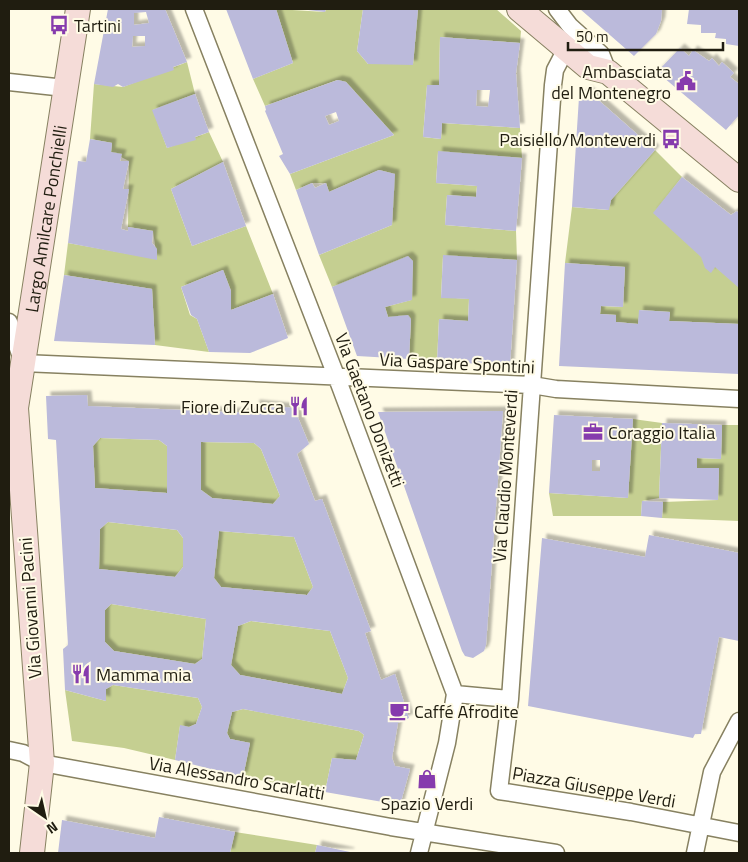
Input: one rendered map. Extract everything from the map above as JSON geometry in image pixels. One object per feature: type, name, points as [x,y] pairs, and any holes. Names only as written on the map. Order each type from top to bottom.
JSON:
[{"type":"main road","name":"Largo Amilcare Ponchielli","points":[[16,364],[78,9]]},
{"type":"main road","points":[[519,9],[588,67],[608,72],[739,180]]},
{"type":"main road","name":"Via Giovanni Pacini","points":[[16,364],[16,408],[42,763],[32,853]]},
{"type":"street","name":"Via Gaetano Donizetti","points":[[194,9],[337,378],[454,694],[447,743],[419,853]]},
{"type":"street","points":[[557,9],[570,26],[601,54],[608,72]]},
{"type":"street","name":"Via Claudio Monteverdi","points":[[510,699],[553,85],[555,70],[566,49]]},
{"type":"street","points":[[9,82],[65,88]]},
{"type":"street","name":"Largo Amilcare Ponchielli","points":[[9,322],[16,364]]},
{"type":"street","name":"Via Gaspare Spontini","points":[[16,364],[532,385],[556,389],[739,398]]},
{"type":"street","points":[[454,694],[510,699]]},
{"type":"street","name":"Piazza Giuseppe Verdi","points":[[510,699],[499,791],[739,833]]},
{"type":"street","points":[[695,853],[712,772],[739,721]]},
{"type":"street","name":"Via Alessandro Scarlatti","points":[[9,750],[23,753],[42,763],[424,833]]},
{"type":"street","points":[[424,833],[556,853]]},
{"type":"green space","points":[[276,9],[325,12],[326,9],[363,9],[357,51],[368,64],[413,64],[418,9],[496,9],[521,31],[520,43],[440,37],[439,85],[427,85],[423,137],[441,139],[442,123],[520,128],[522,158],[438,152],[436,183],[477,186],[476,197],[447,195],[445,225],[516,231],[517,260],[443,256],[441,297],[469,299],[468,321],[439,319],[437,362],[409,359],[411,320],[388,317],[385,307],[411,300],[413,261],[332,287],[319,255],[392,225],[394,174],[379,170],[329,192],[326,183],[312,183],[296,190],[290,174],[394,135],[346,82],[337,80],[265,106],[253,79],[293,63]]},
{"type":"green space","points":[[187,62],[195,94],[153,110],[167,148],[209,132],[223,162],[171,189],[192,246],[246,226],[273,294],[231,310],[231,291],[223,270],[181,287],[190,315],[197,319],[209,352],[155,345],[152,289],[64,275],[68,243],[157,259],[153,231],[128,227],[129,161],[111,152],[112,143],[90,139],[94,84],[123,87]]},
{"type":"green space","points":[[655,150],[682,177],[654,213],[739,287],[739,324],[669,321],[670,312],[640,310],[638,324],[616,322],[616,315],[600,314],[601,306],[623,307],[625,267],[565,263],[572,207],[608,210],[611,200]]},
{"type":"green space","points":[[633,419],[662,423],[659,498],[642,501],[641,516],[553,516],[549,493],[628,498]]},
{"type":"green space","points":[[722,425],[739,425],[739,521],[662,518],[663,502],[718,500],[719,469],[697,468],[697,458],[721,459]]},
{"type":"green space","points":[[100,438],[159,440],[167,446],[167,493],[95,488],[93,446]]},
{"type":"green space","points":[[201,442],[254,443],[261,449],[280,496],[273,504],[212,498],[201,490]]},
{"type":"green space","points":[[108,522],[177,530],[183,538],[183,567],[175,577],[99,569],[100,529]]},
{"type":"green space","points":[[219,531],[294,537],[313,587],[307,595],[221,587],[214,578]]},
{"type":"green space","points":[[111,604],[206,619],[202,659],[195,664],[114,651],[105,642],[105,610]]},
{"type":"green space","points":[[251,621],[330,631],[348,678],[342,694],[240,675],[231,665],[238,626]]},
{"type":"green space","points":[[113,685],[198,698],[202,707],[196,724],[189,727],[180,726],[175,760],[124,748],[72,741],[65,690],[106,701],[106,689]]},
{"type":"green space","points":[[243,709],[359,731],[364,735],[356,760],[332,758],[325,792],[243,777],[250,743],[230,739],[227,733],[232,712]]},
{"type":"green space","points":[[235,832],[317,845],[315,853],[230,853]]},
{"type":"building","points":[[108,9],[165,9],[187,62],[173,67],[174,70],[123,87],[118,84],[113,87],[94,84]],"holes":[[[146,12],[149,23],[134,25],[134,13]],[[133,36],[145,36],[145,46],[132,47]]]},
{"type":"building","points":[[226,9],[276,9],[293,63],[253,79]]},
{"type":"building","points":[[299,9],[326,9],[325,12]]},
{"type":"building","points":[[363,9],[418,9],[413,65],[368,64],[357,51]]},
{"type":"building","points":[[580,9],[662,9],[661,21],[656,34],[634,56]]},
{"type":"building","points":[[689,9],[739,9],[739,46],[726,44],[726,39],[715,38],[716,33],[701,33],[701,25],[687,24]]},
{"type":"building","points":[[440,37],[520,43],[516,73],[520,128],[442,123],[441,139],[423,137],[427,85],[439,85]],"holes":[[[477,90],[490,90],[488,107],[476,106]]]},
{"type":"building","points":[[680,48],[689,56],[693,50],[709,61],[712,58],[719,66],[722,62],[734,73],[730,77],[739,84],[739,115],[726,130],[657,72]]},
{"type":"building","points":[[338,80],[346,82],[394,135],[290,174],[279,156],[283,154],[265,111],[265,106]],"holes":[[[336,112],[339,121],[329,125],[325,116]]]},
{"type":"building","points":[[587,90],[655,150],[611,200],[609,210],[572,207],[579,97]]},
{"type":"building","points":[[195,94],[209,132],[195,137],[196,140],[167,148],[152,110]]},
{"type":"building","points":[[90,139],[112,143],[111,152],[122,154],[120,161],[129,161],[123,189],[129,189],[121,229],[128,231],[128,227],[153,231],[152,243],[157,249],[157,260],[68,243],[78,161],[86,162]]},
{"type":"building","points":[[438,151],[522,158],[516,231],[445,225],[447,195],[476,197],[477,186],[436,183]]},
{"type":"building","points":[[223,162],[246,226],[192,246],[171,189]]},
{"type":"building","points":[[379,170],[395,174],[392,225],[319,255],[296,190],[312,183],[315,188],[326,183],[329,192]]},
{"type":"building","points":[[682,177],[731,215],[737,211],[739,214],[739,288],[715,267],[711,273],[705,268],[701,257],[653,213]]},
{"type":"building","points":[[443,255],[517,260],[510,365],[437,362],[439,319],[468,321],[469,299],[441,298]]},
{"type":"building","points":[[408,256],[413,261],[412,300],[385,307],[388,317],[408,315],[411,319],[409,359],[357,356],[332,287]]},
{"type":"building","points":[[565,263],[625,267],[623,307],[601,306],[600,314],[616,315],[616,322],[638,324],[639,310],[670,312],[669,321],[739,324],[739,374],[559,366]]},
{"type":"building","points":[[223,270],[231,291],[231,310],[273,294],[288,338],[250,353],[209,352],[197,319],[191,315],[181,287]]},
{"type":"building","points":[[64,275],[152,289],[155,345],[54,341]]},
{"type":"building","points":[[87,395],[88,406],[255,413],[255,404],[294,408],[309,444],[297,454],[315,501],[322,499],[371,631],[365,633],[381,680],[395,674],[409,718],[398,723],[392,758],[395,766],[410,769],[400,805],[325,792],[332,758],[356,760],[364,735],[359,731],[243,709],[232,712],[227,733],[230,739],[250,743],[243,777],[175,760],[180,725],[189,727],[196,724],[202,707],[198,698],[113,685],[106,689],[106,701],[65,690],[63,649],[68,645],[56,440],[48,439],[46,396]],"holes":[[[100,438],[159,440],[167,446],[167,493],[95,488],[93,446]],[[201,442],[254,443],[261,449],[280,496],[273,504],[212,498],[201,490]],[[108,522],[177,530],[183,538],[183,567],[175,577],[99,569],[100,529]],[[219,531],[294,537],[313,587],[307,595],[221,587],[214,578]],[[111,604],[206,619],[202,659],[195,664],[114,651],[105,642],[105,610]],[[251,621],[330,631],[348,678],[342,694],[240,675],[231,665],[238,626]]]},
{"type":"building","points":[[503,411],[486,645],[484,651],[473,658],[465,656],[462,651],[378,412]]},
{"type":"building","points":[[554,415],[633,419],[628,498],[549,493]],"holes":[[[592,460],[600,460],[600,471],[592,471]]]},
{"type":"building","points":[[662,423],[722,425],[721,459],[697,458],[697,468],[719,468],[718,500],[659,498]]},
{"type":"building","points":[[642,501],[663,502],[662,518],[641,516]]},
{"type":"building","points":[[649,535],[739,553],[739,641],[719,637],[701,734],[695,734],[693,738],[528,706],[542,538],[645,557]]},
{"type":"building","points":[[159,817],[235,832],[230,853],[58,853],[62,820],[155,838]]},
{"type":"building","points":[[317,845],[350,852],[350,853],[315,853]]},
{"type":"place","name":"Tartini","points":[[59,25]]},
{"type":"place","name":"Ambasciata del Montenegro","points":[[686,81]]},
{"type":"place","name":"Paisiello/Monteverdi","points":[[671,139]]},
{"type":"place","name":"Fiore di Zucca","points":[[299,406]]},
{"type":"place","name":"Coraggio Italia","points":[[593,432]]},
{"type":"place","name":"Mamma mia","points":[[81,674]]},
{"type":"place","name":"Caffé Afrodite","points":[[399,711]]},
{"type":"place","name":"Spazio Verdi","points":[[427,779]]}]
